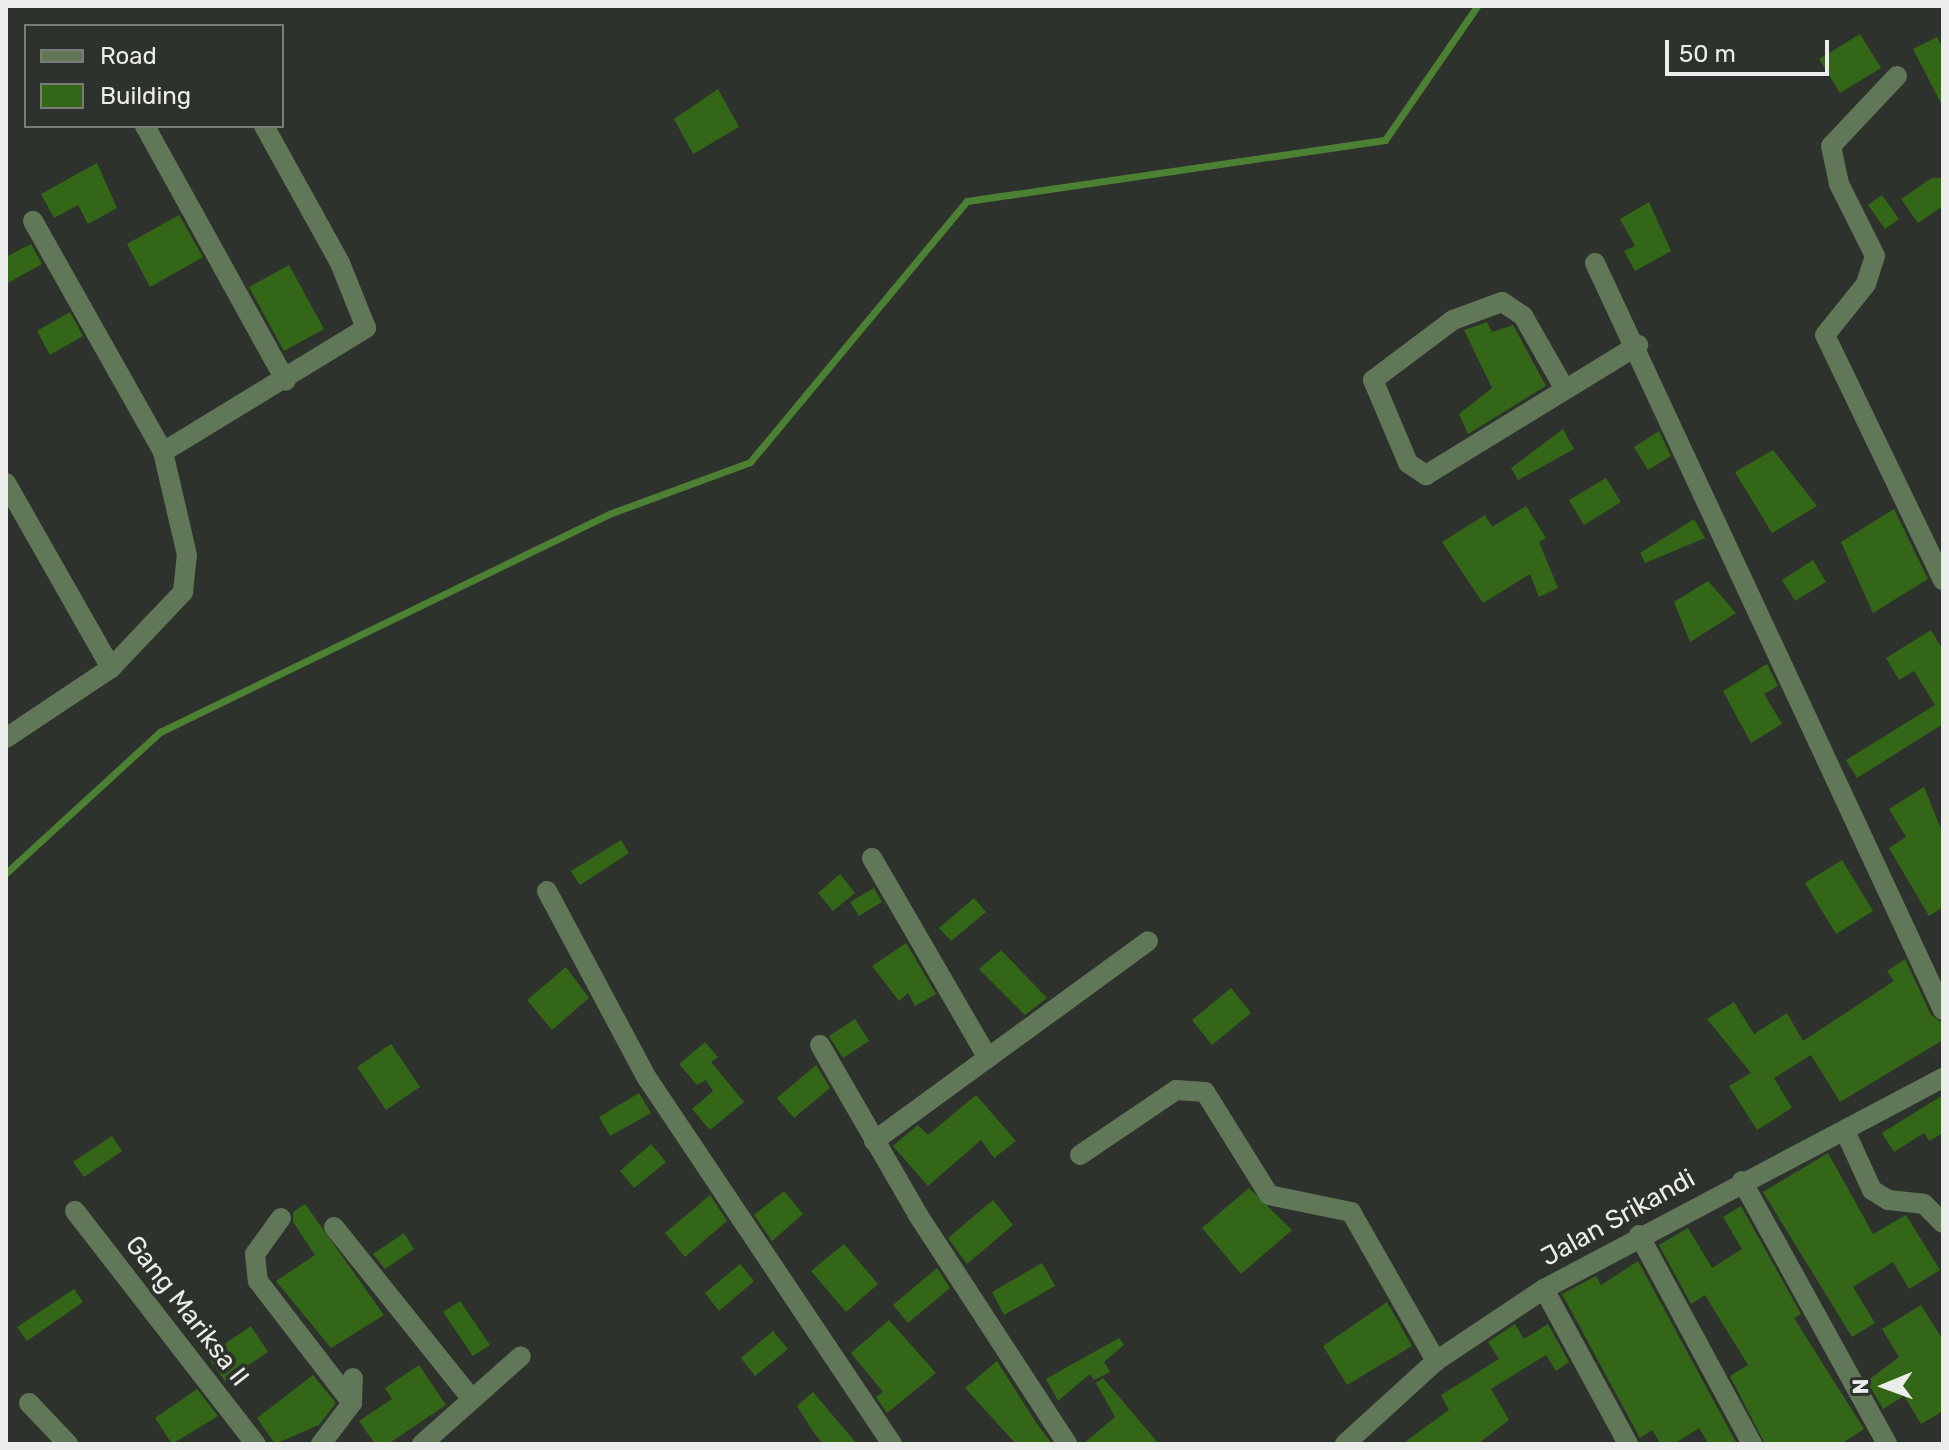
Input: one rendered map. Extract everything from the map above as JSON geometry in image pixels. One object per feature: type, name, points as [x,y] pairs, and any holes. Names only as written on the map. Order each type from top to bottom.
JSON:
[{"type":"street","points":[[1897,76],[1831,146],[1839,184],[1875,256],[1866,284],[1827,324],[1825,335],[1943,580]]},
{"type":"street","points":[[146,128],[286,381]]},
{"type":"street","points":[[163,452],[358,337],[367,323],[265,128]]},
{"type":"street","points":[[6,738],[111,668],[152,631],[186,581],[163,452],[33,221]]},
{"type":"street","points":[[1595,263],[1638,345],[1943,1010]]},
{"type":"street","points":[[1563,386],[1523,316],[1502,302],[1453,320],[1373,380],[1408,463],[1426,475],[1563,386],[1638,345]]},
{"type":"street","points":[[6,483],[111,668]]},
{"type":"street","points":[[872,858],[987,1056]]},
{"type":"street","points":[[547,891],[647,1078],[892,1444]]},
{"type":"street","points":[[874,1141],[1148,941]]},
{"type":"street","points":[[820,1045],[874,1141],[1067,1444]]},
{"type":"street","name":"Jalan Srikandi","points":[[1345,1444],[1436,1361],[1544,1289],[1639,1235],[1943,1078]]},
{"type":"street","points":[[1080,1155],[1176,1090],[1205,1092],[1269,1195],[1351,1212],[1436,1361]]},
{"type":"street","points":[[1845,1131],[1872,1190],[1888,1200],[1924,1204],[1943,1223]]},
{"type":"street","points":[[1742,1181],[1887,1444]]},
{"type":"street","name":"Gang Mariksa II","points":[[75,1211],[256,1444]]},
{"type":"street","points":[[281,1218],[255,1254],[258,1281],[352,1403]]},
{"type":"street","points":[[334,1227],[472,1399]]},
{"type":"street","points":[[1639,1235],[1752,1444]]},
{"type":"street","points":[[1544,1289],[1628,1444]]},
{"type":"street","points":[[422,1444],[521,1356]]},
{"type":"street","points":[[321,1444],[352,1403],[353,1378]]},
{"type":"street","points":[[29,1403],[68,1444]]},
{"type":"building","points":[[1860,34],[1881,68],[1840,93],[1819,59]]},
{"type":"building","points":[[1937,37],[1943,49],[1943,107],[1913,49]]},
{"type":"building","points":[[718,89],[739,127],[693,154],[674,119]]},
{"type":"building","points":[[97,163],[117,208],[88,224],[78,205],[54,218],[41,194]]},
{"type":"building","points":[[1932,178],[1943,178],[1943,206],[1918,223],[1901,199]]},
{"type":"building","points":[[1882,195],[1899,219],[1885,229],[1868,205]]},
{"type":"building","points":[[1649,202],[1671,251],[1635,271],[1624,251],[1635,246],[1620,219]]},
{"type":"building","points":[[179,215],[203,257],[150,287],[127,244]]},
{"type":"building","points":[[31,244],[42,264],[6,284],[6,257]]},
{"type":"building","points":[[289,265],[324,329],[284,351],[249,287]]},
{"type":"building","points":[[70,312],[83,336],[50,355],[37,331]]},
{"type":"building","points":[[1487,322],[1492,332],[1513,325],[1546,386],[1468,434],[1459,414],[1492,388],[1464,330]]},
{"type":"building","points":[[1563,429],[1574,449],[1518,480],[1511,468]]},
{"type":"building","points":[[1659,431],[1671,456],[1648,470],[1634,447]]},
{"type":"building","points":[[1773,450],[1817,506],[1772,533],[1735,472]]},
{"type":"building","points":[[1606,478],[1621,502],[1584,525],[1569,500]]},
{"type":"building","points":[[1526,506],[1546,538],[1539,542],[1558,588],[1539,597],[1530,574],[1483,603],[1442,542],[1485,515],[1492,527]]},
{"type":"building","points":[[1894,509],[1928,579],[1873,613],[1841,542]]},
{"type":"building","points":[[1694,519],[1705,538],[1645,563],[1640,553]]},
{"type":"building","points":[[1813,560],[1826,582],[1795,601],[1782,580]]},
{"type":"building","points":[[1708,581],[1736,613],[1690,642],[1674,602]]},
{"type":"building","points":[[1931,630],[1943,650],[1943,724],[1857,778],[1846,760],[1935,705],[1914,671],[1899,680],[1886,658]]},
{"type":"building","points":[[1767,664],[1778,686],[1764,694],[1782,724],[1751,743],[1723,691]]},
{"type":"building","points":[[1924,787],[1943,834],[1943,907],[1929,916],[1889,848],[1906,837],[1889,809]]},
{"type":"building","points":[[621,840],[629,853],[580,885],[571,871]]},
{"type":"building","points":[[1842,860],[1873,911],[1836,934],[1805,883]]},
{"type":"building","points":[[840,874],[855,893],[833,911],[818,893]]},
{"type":"building","points":[[874,888],[882,902],[859,916],[850,902]]},
{"type":"building","points":[[974,898],[986,912],[951,941],[939,928]]},
{"type":"building","points":[[906,943],[936,994],[915,1006],[908,993],[899,1001],[872,966]]},
{"type":"building","points":[[1001,950],[1047,998],[1025,1015],[979,969]]},
{"type":"building","points":[[1905,959],[1931,1015],[1943,1023],[1943,1040],[1840,1102],[1811,1055],[1774,1078],[1792,1108],[1757,1130],[1729,1086],[1751,1073],[1707,1019],[1734,1002],[1754,1034],[1787,1013],[1803,1041],[1894,981],[1887,971]]},
{"type":"building","points":[[566,967],[589,998],[552,1030],[527,1000]]},
{"type":"building","points":[[1231,988],[1251,1013],[1212,1045],[1192,1020]]},
{"type":"building","points":[[855,1019],[869,1041],[843,1058],[829,1036]]},
{"type":"building","points":[[705,1042],[718,1057],[711,1062],[744,1102],[710,1130],[692,1109],[713,1091],[706,1080],[697,1085],[679,1064]]},
{"type":"building","points":[[391,1044],[420,1087],[386,1110],[357,1067]]},
{"type":"building","points":[[816,1065],[830,1088],[794,1118],[777,1098]]},
{"type":"building","points":[[639,1093],[651,1113],[610,1136],[599,1117]]},
{"type":"building","points":[[976,1095],[1016,1141],[994,1158],[981,1140],[928,1186],[893,1146],[918,1125],[928,1135]]},
{"type":"building","points":[[1943,1095],[1943,1133],[1929,1141],[1924,1133],[1894,1152],[1882,1133]]},
{"type":"building","points":[[112,1136],[122,1151],[84,1177],[73,1162]]},
{"type":"building","points":[[651,1144],[666,1162],[634,1188],[620,1171]]},
{"type":"building","points":[[1828,1153],[1873,1234],[1906,1215],[1940,1270],[1909,1289],[1893,1262],[1853,1287],[1875,1323],[1852,1337],[1763,1192]]},
{"type":"building","points":[[1249,1188],[1292,1230],[1241,1274],[1202,1228]]},
{"type":"building","points":[[784,1191],[803,1214],[772,1241],[754,1215]]},
{"type":"building","points":[[710,1195],[727,1221],[685,1257],[665,1233]]},
{"type":"building","points":[[993,1200],[1013,1225],[967,1264],[948,1238]]},
{"type":"building","points":[[305,1204],[384,1315],[331,1348],[276,1281],[315,1255],[293,1222],[293,1212]]},
{"type":"building","points":[[1741,1206],[1801,1314],[1794,1318],[1864,1429],[1841,1444],[1765,1444],[1730,1376],[1748,1365],[1705,1295],[1691,1304],[1659,1245],[1688,1228],[1712,1268],[1742,1249],[1723,1217]]},
{"type":"building","points":[[404,1233],[414,1249],[385,1269],[373,1254]]},
{"type":"building","points":[[844,1244],[878,1284],[846,1312],[811,1271]]},
{"type":"building","points":[[1638,1261],[1737,1444],[1709,1444],[1699,1428],[1674,1444],[1661,1444],[1652,1430],[1640,1438],[1562,1294],[1596,1276],[1601,1285]]},
{"type":"building","points":[[1042,1263],[1055,1286],[1004,1315],[992,1292]]},
{"type":"building","points":[[740,1264],[754,1281],[719,1311],[705,1293]]},
{"type":"building","points":[[937,1268],[950,1288],[908,1323],[893,1305]]},
{"type":"building","points":[[74,1289],[83,1302],[27,1341],[17,1327]]},
{"type":"building","points":[[460,1301],[490,1345],[473,1356],[443,1312]]},
{"type":"building","points":[[1387,1302],[1412,1346],[1347,1385],[1323,1346]]},
{"type":"building","points":[[1921,1305],[1943,1340],[1943,1411],[1921,1424],[1904,1396],[1883,1409],[1867,1381],[1899,1357],[1882,1329]]},
{"type":"building","points":[[889,1320],[936,1373],[887,1413],[876,1397],[883,1392],[851,1353]]},
{"type":"building","points":[[1515,1324],[1524,1339],[1548,1324],[1569,1362],[1556,1371],[1546,1355],[1491,1389],[1509,1420],[1478,1444],[1402,1444],[1449,1410],[1441,1395],[1499,1359],[1488,1342]]},
{"type":"building","points":[[251,1326],[268,1352],[225,1381],[207,1356]]},
{"type":"building","points":[[773,1331],[788,1349],[755,1376],[741,1358]]},
{"type":"building","points":[[1119,1338],[1124,1345],[1104,1362],[1110,1372],[1094,1380],[1090,1374],[1058,1401],[1046,1379]]},
{"type":"building","points":[[997,1361],[1052,1444],[1016,1444],[965,1388]]},
{"type":"building","points":[[419,1365],[446,1405],[388,1444],[375,1444],[359,1421],[392,1399],[385,1388]]},
{"type":"building","points":[[313,1375],[336,1403],[319,1425],[275,1444],[257,1418]]},
{"type":"building","points":[[1103,1378],[1159,1444],[1083,1444],[1115,1417],[1096,1383]]},
{"type":"building","points":[[197,1389],[218,1416],[172,1444],[155,1418]]},
{"type":"building","points":[[813,1392],[857,1444],[823,1444],[797,1406]]},
{"type":"waterway","points":[[6,873],[160,732],[609,514],[750,462],[967,201],[1385,140],[1477,6]]}]
